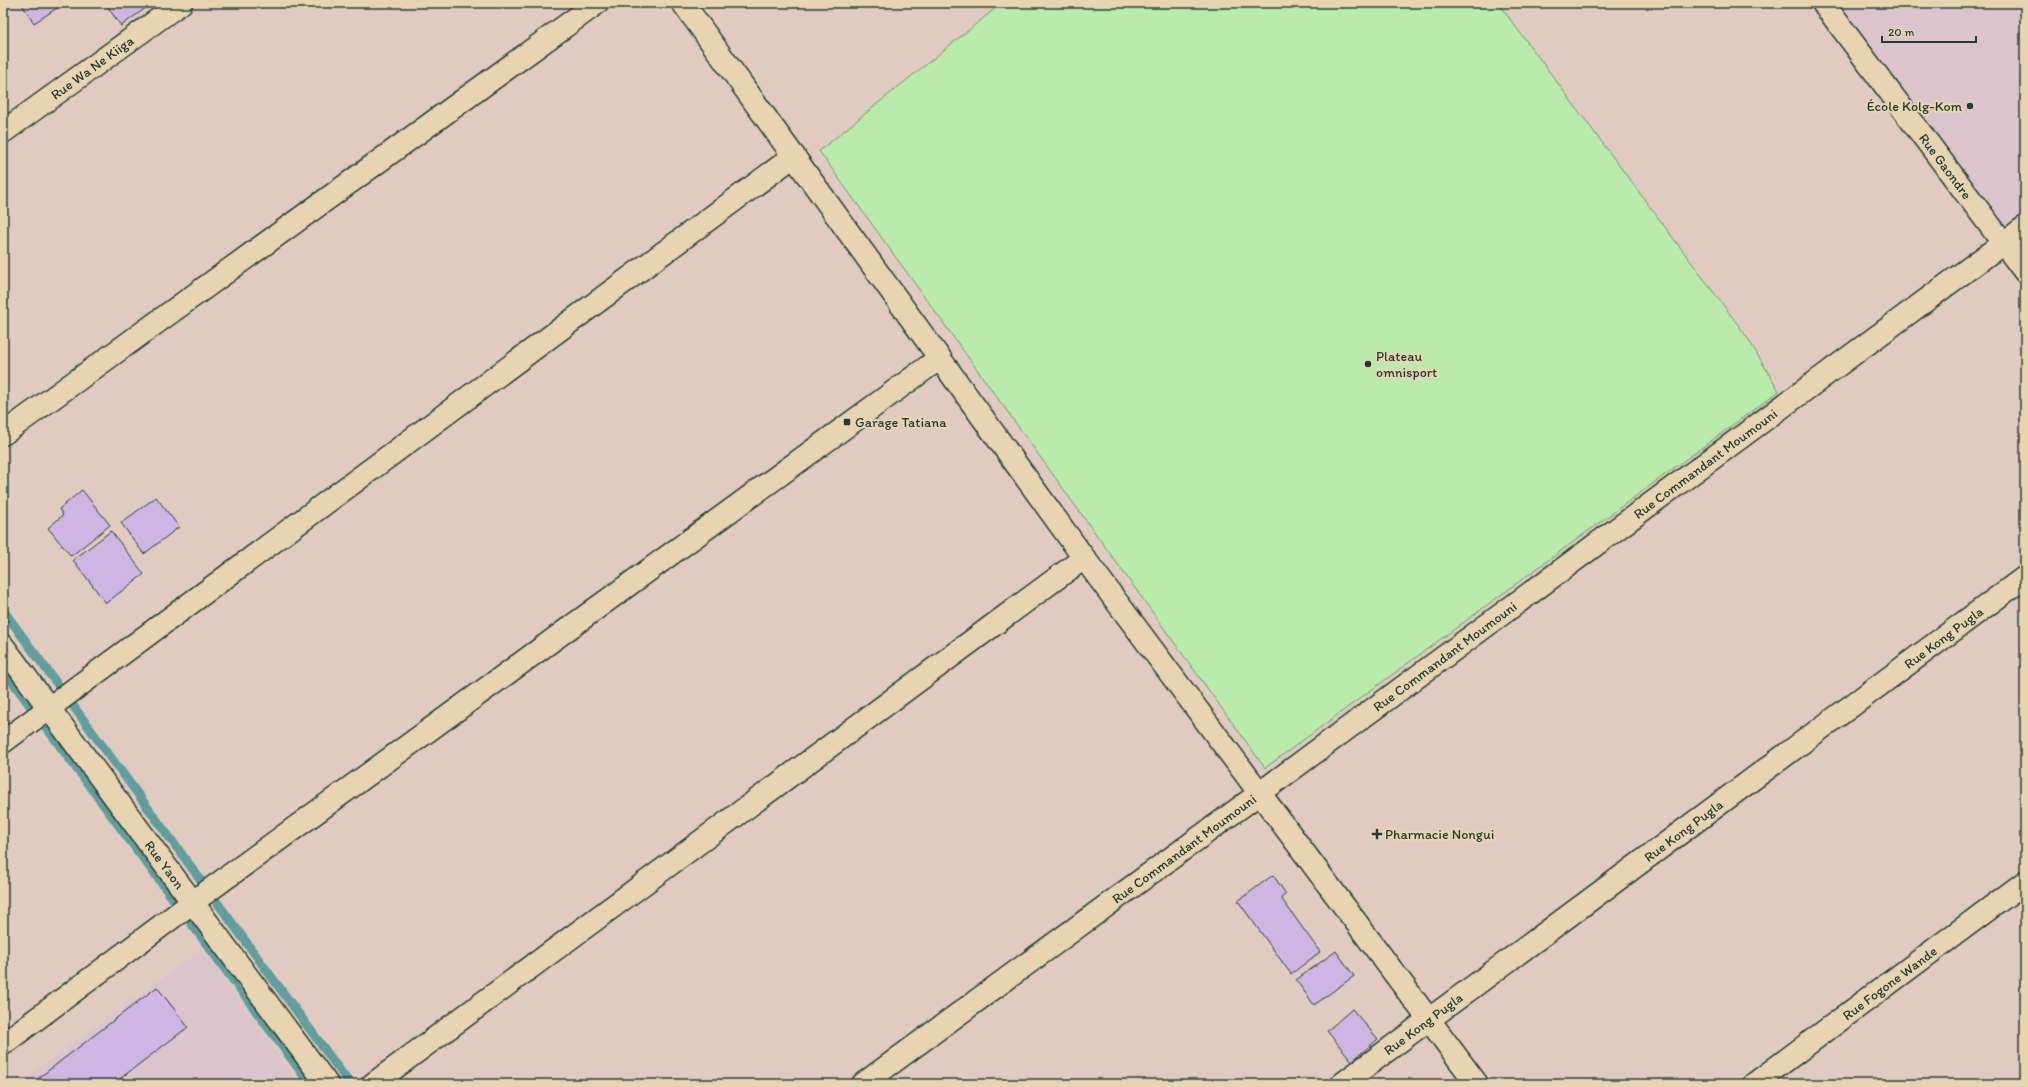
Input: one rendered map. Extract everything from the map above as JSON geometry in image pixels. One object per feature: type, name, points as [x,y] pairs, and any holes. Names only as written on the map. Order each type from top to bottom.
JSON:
[{"type":"street","name":"Rue Wa Ne Kiiga","points":[[3,132],[181,3]]},
{"type":"street","points":[[3,434],[597,3]]},
{"type":"street","points":[[683,3],[1084,558],[1477,1084]]},
{"type":"street","name":"Rue Gaondre","points":[[1823,3],[2025,272]]},
{"type":"street","points":[[3,742],[794,156]]},
{"type":"street","name":"Rue Commandant Moumouni","points":[[863,1084],[1260,793],[2025,227]]},
{"type":"street","points":[[3,1044],[193,902],[940,358]]},
{"type":"street","points":[[373,1084],[1084,558]]},
{"type":"street","name":"Rue Kong Pugla","points":[[1342,1084],[2025,577]]},
{"type":"street","name":"Rue Yaon","points":[[3,646],[327,1084]]},
{"type":"street","name":"Rue Fogone Wande","points":[[1754,1084],[2025,882]]},
{"type":"shaded area","name":"École Kolg-Kom","points":[[1839,3],[2025,3],[2025,209],[2003,226]]},
{"type":"shaded area","points":[[202,949],[299,1084],[17,1084]]},
{"type":"green space","name":"Plateau omnisport","points":[[1002,3],[1498,3],[1747,337],[1779,391],[1265,768],[819,151]]},
{"type":"building","points":[[21,3],[65,3],[34,23]]},
{"type":"building","points":[[105,3],[149,3],[150,5],[121,26]]},
{"type":"building","points":[[82,490],[110,525],[71,556],[48,528],[63,515],[59,509]]},
{"type":"building","points":[[156,497],[179,527],[144,554],[121,523]]},
{"type":"building","points":[[111,531],[144,574],[106,603],[73,560]]},
{"type":"building","points":[[1273,875],[1286,894],[1281,898],[1320,952],[1291,974],[1238,901]]},
{"type":"building","points":[[1336,951],[1354,976],[1314,1005],[1296,980]]},
{"type":"building","points":[[157,987],[188,1027],[113,1084],[39,1084],[36,1080]]},
{"type":"building","points":[[1352,1009],[1378,1039],[1352,1061],[1327,1031]]},
{"type":"waterway","points":[[3,610],[350,1084]]},
{"type":"waterway","points":[[3,669],[310,1084]]},
{"type":"place","name":"École Kolg-Kom","points":[[1970,106]]},
{"type":"place","name":"Plateau omnisport","points":[[1368,364]]},
{"type":"place","name":"Garage Tatiana","points":[[847,422]]},
{"type":"place","name":"Pharmacie Nongui","points":[[1377,834]]}]
